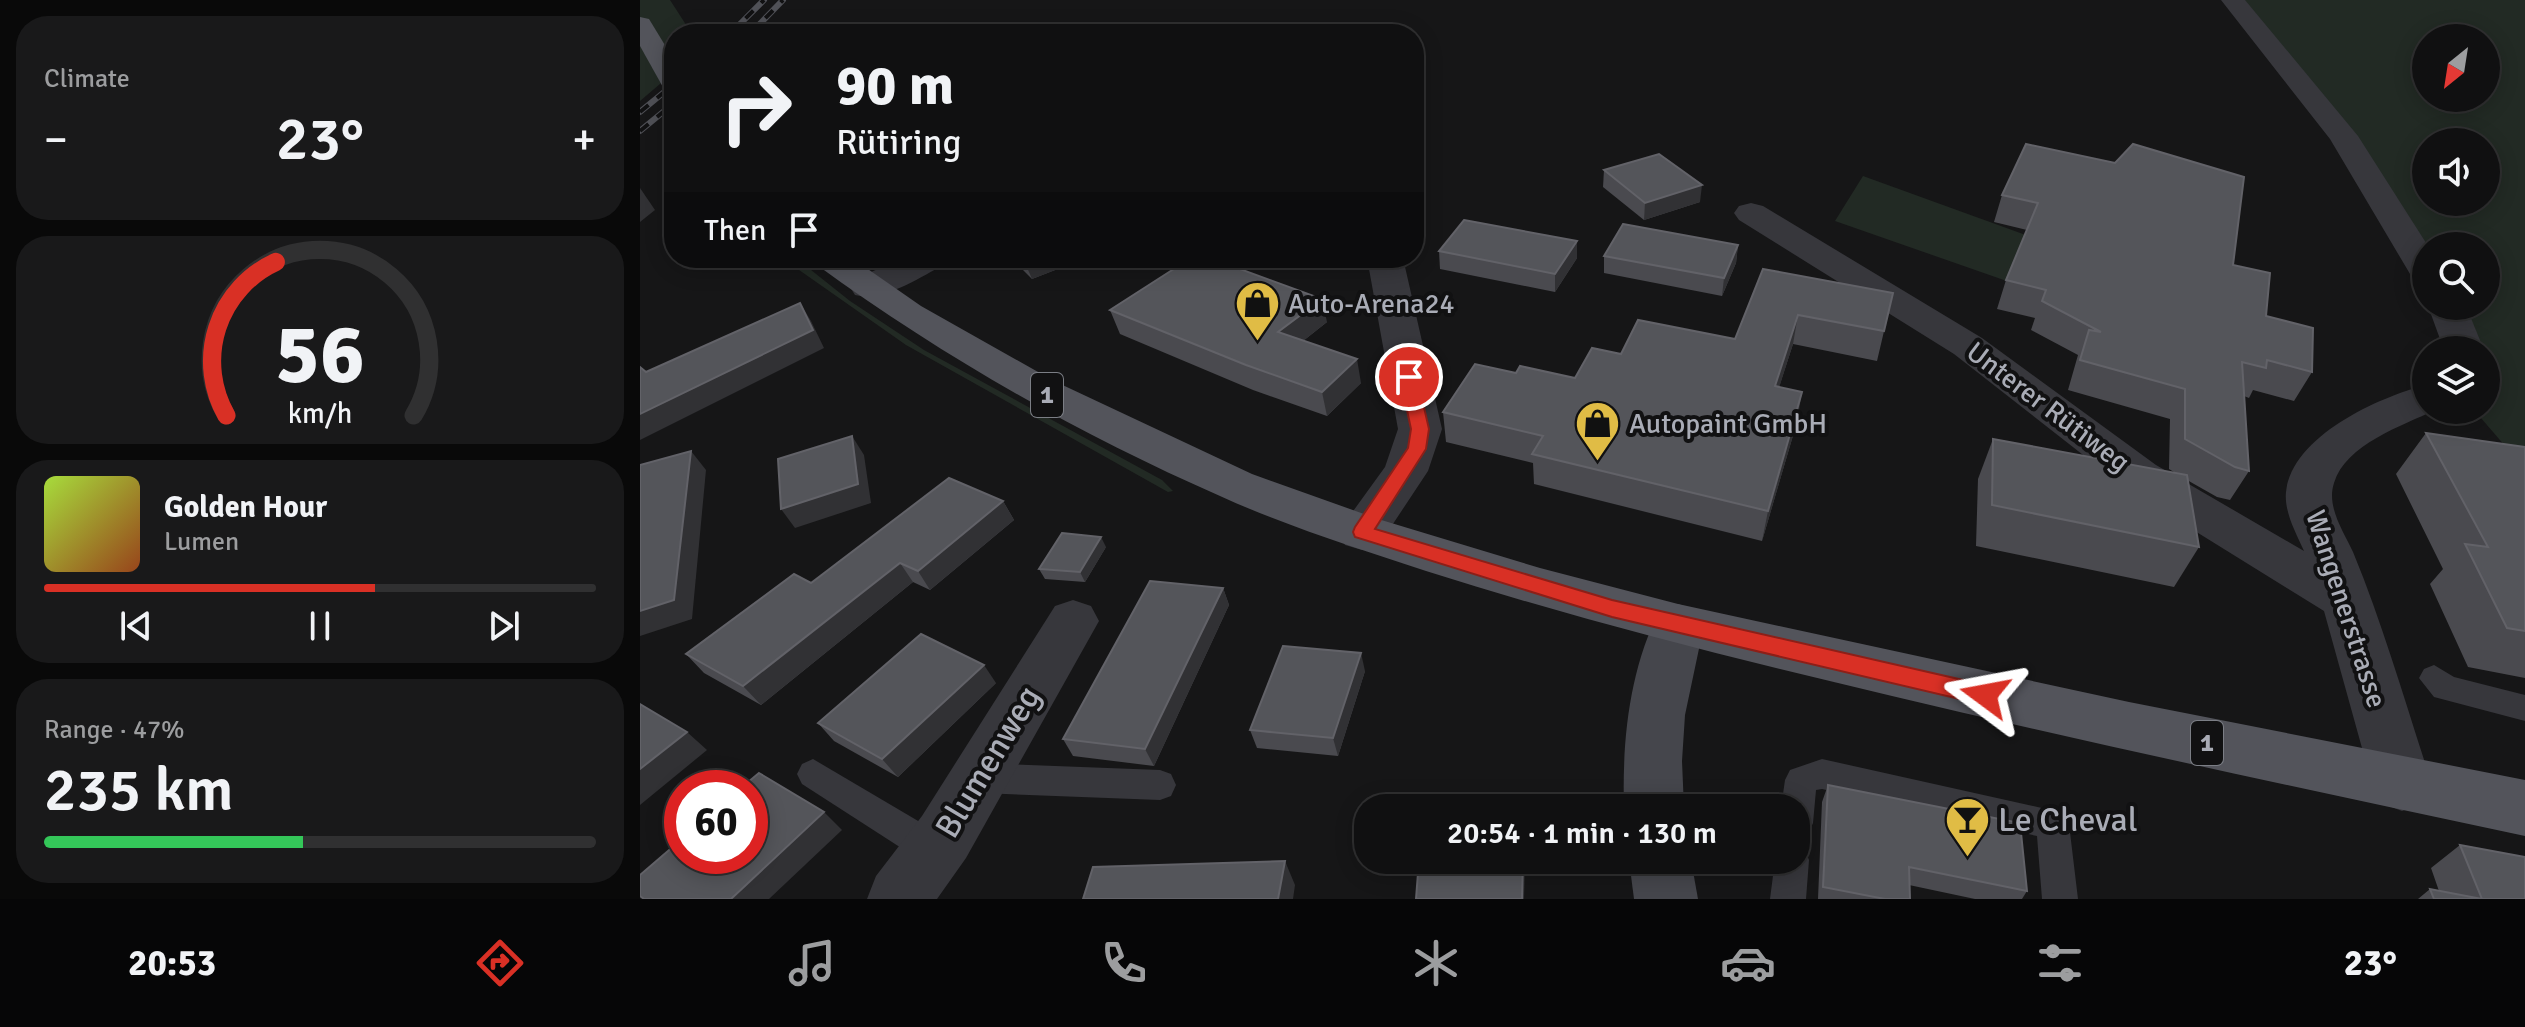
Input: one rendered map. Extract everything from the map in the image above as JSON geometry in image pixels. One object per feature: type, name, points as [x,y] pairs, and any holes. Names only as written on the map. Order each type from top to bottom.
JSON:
[{"type":"main road","points":[[640,24],[664,66]]},
{"type":"main road","name":"1","points":[[842,268],[948,339],[1087,416],[1236,485],[1362,532],[1540,588],[1678,625],[2129,727],[2525,808]]},
{"type":"main road","points":[[1653,794],[1656,713],[1678,625]]},
{"type":"main road","points":[[1662,874],[1666,899]]},
{"type":"street","points":[[2233,0],[2343,136],[2412,248]]},
{"type":"street","name":"Unterer Rütiweg","points":[[1751,213],[1968,346],[2140,476],[2346,600]]},
{"type":"street","points":[[868,287],[910,268]]},
{"type":"street","points":[[1362,532],[1410,464],[1417,449],[1420,429],[1387,268]]},
{"type":"street","name":"Wangenerstrasse","points":[[2402,784],[2346,600],[2309,504],[2309,485],[2325,456],[2339,443],[2412,405]]},
{"type":"street","name":"Blumenweg","points":[[917,885],[1073,621]]},
{"type":"lane","points":[[2434,678],[2445,688],[2525,708]]},
{"type":"lane","points":[[813,774],[917,885]]},
{"type":"lane","points":[[1799,794],[1801,780],[1822,774],[2052,824],[2060,899]]},
{"type":"lane","points":[[980,778],[1160,785]]},
{"type":"lane","points":[[1788,899],[1791,874]]},
{"type":"shaded area","points":[[640,0],[670,0],[686,24],[664,24],[664,81],[640,101]]},
{"type":"shaded area","points":[[2233,0],[2525,0],[2525,469],[2486,424],[2500,424],[2500,336],[2459,336],[2452,320],[2500,320],[2500,232],[2415,232]]},
{"type":"shaded area","points":[[1863,176],[2034,238],[2021,286],[1835,221]]},
{"type":"shaded area","points":[[796,268],[809,268],[850,301],[924,350],[1162,480],[1173,491],[1168,492],[906,345]]},
{"type":"building","points":[[2026,144],[2115,163],[2133,144],[2244,177],[2233,265],[2270,273],[2266,316],[2313,328],[2312,372],[2267,360],[2266,368],[2242,362],[2249,471],[2235,467],[2185,439],[2185,389],[2080,360],[2089,330],[2101,332],[2042,301],[2046,290],[2006,280],[2038,203],[2002,195]]},
{"type":"building","points":[[1659,154],[1702,185],[1645,203],[1604,170]]},
{"type":"building","points":[[1464,220],[1577,241],[1555,274],[1439,251]]},
{"type":"building","points":[[1623,224],[1738,245],[1724,278],[1604,256]]},
{"type":"building","points":[[1175,268],[1237,268],[1322,299],[1278,332],[1357,359],[1322,392],[1110,310]]},
{"type":"building","points":[[1763,269],[1893,293],[1884,331],[1798,315],[1775,386],[1802,392],[1768,511],[1532,454],[1543,436],[1443,412],[1475,364],[1516,373],[1520,366],[1575,378],[1592,348],[1621,354],[1638,320],[1735,339]]},
{"type":"building","points":[[800,303],[813,330],[640,414],[640,367],[646,372]]},
{"type":"building","points":[[2426,433],[2525,447],[2525,631],[2507,628],[2465,544],[2488,547]]},
{"type":"building","points":[[852,436],[858,484],[781,509],[778,459]]},
{"type":"building","points":[[1993,439],[2187,475],[2199,547],[1992,505]]},
{"type":"building","points":[[691,451],[674,600],[640,611],[640,465]]},
{"type":"building","points":[[949,478],[1003,501],[918,571],[900,563],[743,686],[686,654],[794,574],[811,583]]},
{"type":"building","points":[[1062,533],[1101,537],[1080,572],[1039,569]]},
{"type":"building","points":[[1150,581],[1223,588],[1145,749],[1063,739]]},
{"type":"building","points":[[921,634],[984,665],[882,759],[818,723]]},
{"type":"building","points":[[1283,646],[1361,653],[1333,738],[1250,730]]},
{"type":"building","points":[[640,704],[687,732],[640,769]]},
{"type":"building","points":[[768,778],[824,812],[768,864]]},
{"type":"building","points":[[1828,785],[2020,823],[2027,891],[1909,867],[1910,899],[1885,899],[1823,887]]},
{"type":"building","points":[[2460,845],[2525,857],[2525,899],[2482,899]]},
{"type":"building","points":[[664,854],[664,874],[758,874],[731,899],[644,899],[640,896],[640,875]]},
{"type":"building","points":[[1285,861],[1278,899],[1083,899],[1093,867]]},
{"type":"building","points":[[1418,874],[1523,874],[1522,899],[1416,899]]},
{"type":"building","points":[[2430,889],[2482,899],[2434,899]]},
{"type":"railway","points":[[740,24],[764,0]]},
{"type":"railway","points":[[760,24],[783,0]]},
{"type":"railway","points":[[640,112],[664,92]]},
{"type":"railway","points":[[640,131],[664,111]]},
{"type":"place","name":"Auto-Arena24","points":[[1257,343]]},
{"type":"place","name":"Autopaint GmbH","points":[[1598,463]]},
{"type":"place","name":"Le Cheval","points":[[1967,859]]},
{"type":"route","points":[[1409,377],[1420,429],[1417,449],[1410,464],[1362,532],[1612,608],[1985,695]]}]
